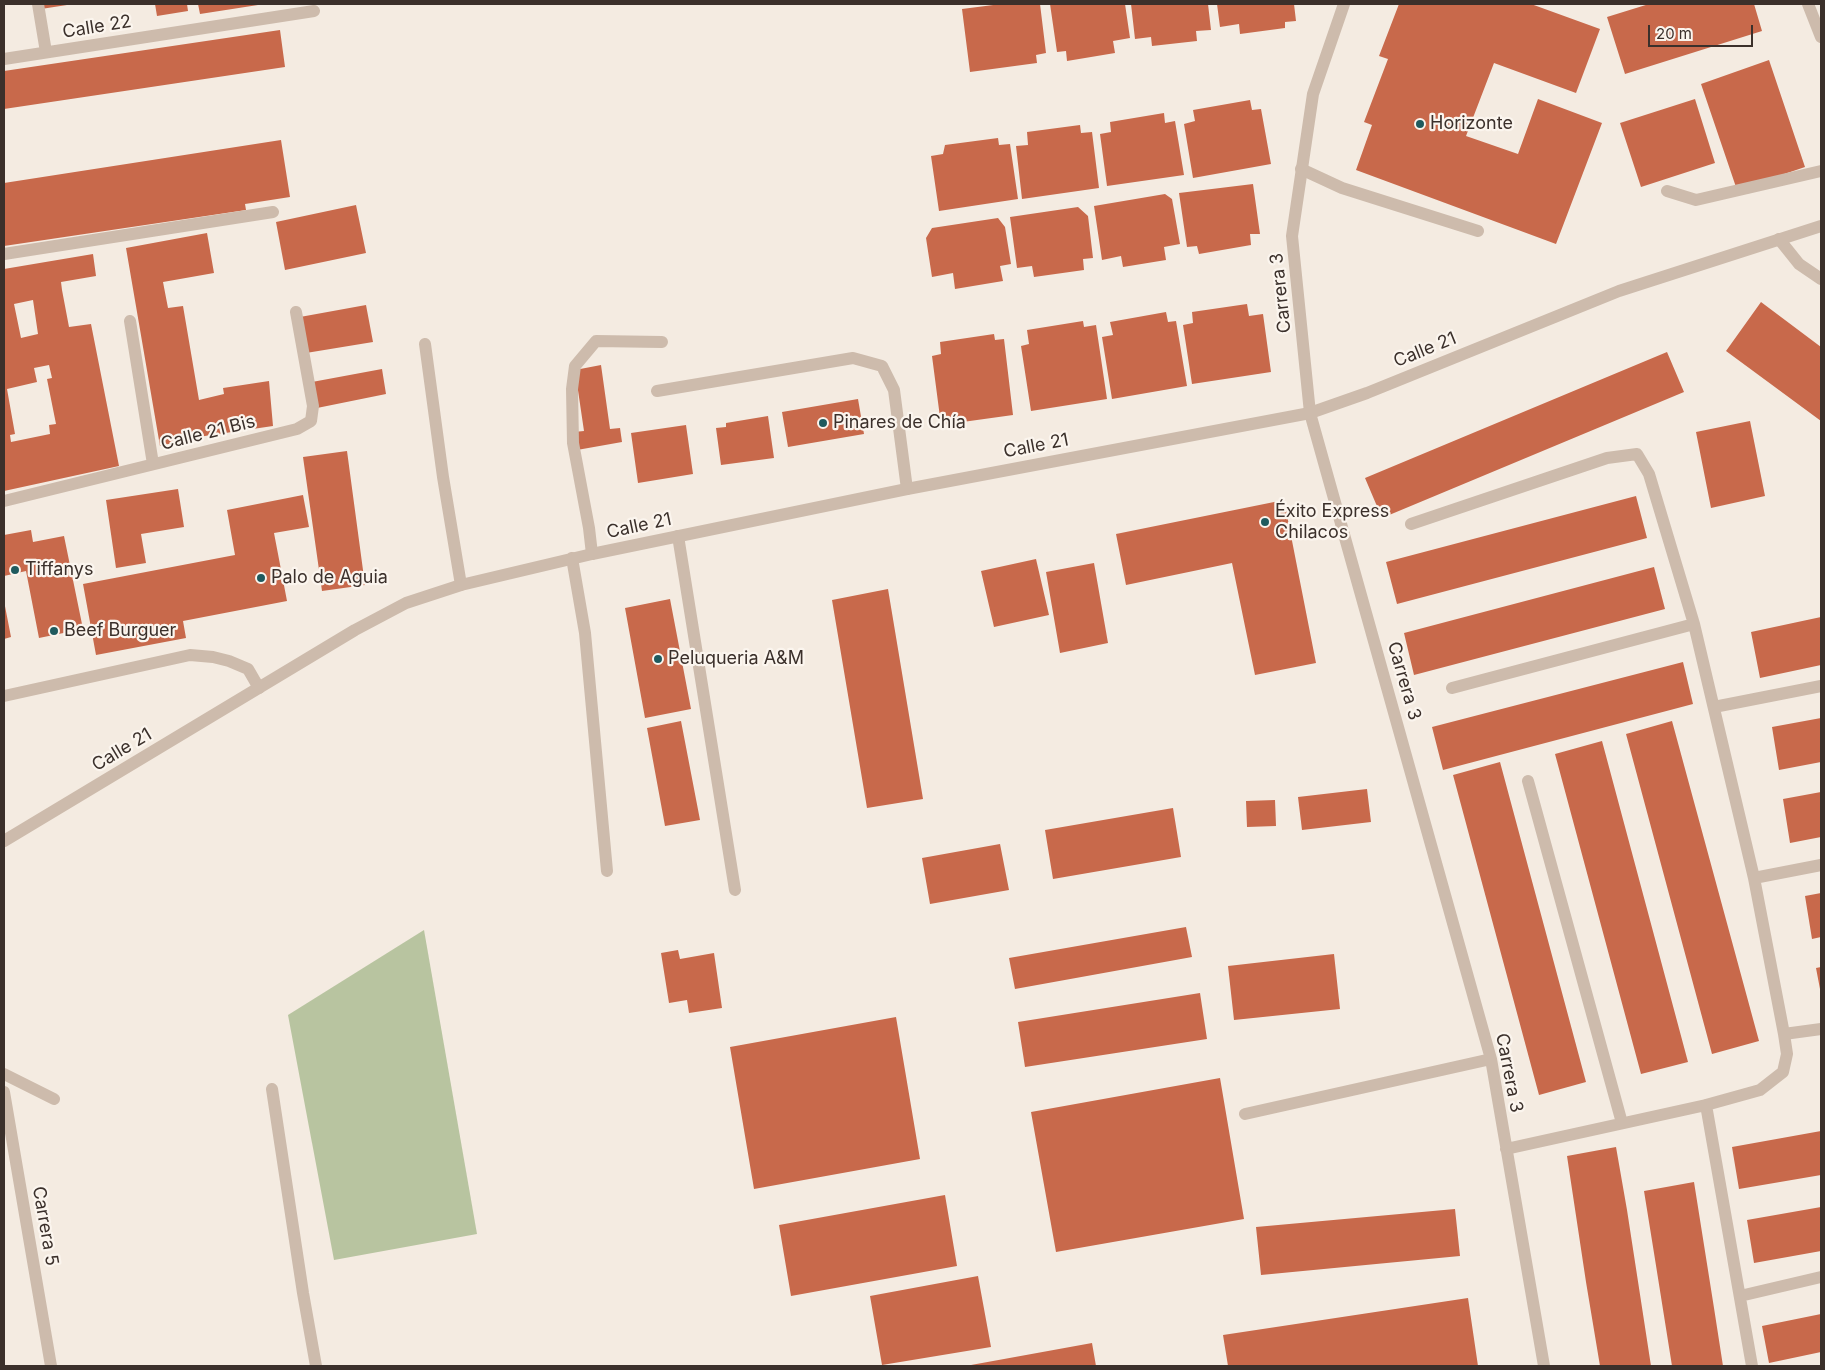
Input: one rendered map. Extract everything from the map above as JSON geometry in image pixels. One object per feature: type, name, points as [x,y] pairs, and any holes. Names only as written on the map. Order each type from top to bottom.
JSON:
[{"type":"street","points":[[38,4],[46,52]]},
{"type":"street","name":"Carrera 3","points":[[1344,4],[1314,94],[1292,236],[1310,413],[1491,1059],[1544,1366]]},
{"type":"street","points":[[1808,4],[1821,37]]},
{"type":"street","name":"Calle 22","points":[[4,59],[314,11]]},
{"type":"street","points":[[1301,169],[1342,188],[1478,231]]},
{"type":"street","points":[[1667,191],[1696,200],[1821,171]]},
{"type":"street","points":[[4,254],[273,212]]},
{"type":"street","name":"Calle 21","points":[[4,841],[355,630],[406,603],[461,585],[572,558],[907,489],[1310,413],[1367,393],[1619,290],[1821,226]]},
{"type":"street","points":[[1779,239],[1799,264],[1821,280]]},
{"type":"street","name":"Calle 21 Bis","points":[[4,501],[297,429],[311,421],[313,406],[296,312]]},
{"type":"street","points":[[130,320],[153,464]]},
{"type":"street","points":[[592,554],[573,443],[572,389],[575,366],[596,341],[662,342]]},
{"type":"street","points":[[425,344],[443,477],[461,585]]},
{"type":"street","points":[[657,391],[853,358],[882,366],[894,390],[907,489]]},
{"type":"street","points":[[1411,524],[1607,458],[1636,454],[1649,474],[1694,624],[1754,878],[1784,1034],[1786,1054],[1783,1072],[1760,1090],[1706,1105],[1506,1149]]},
{"type":"street","points":[[678,536],[735,890]]},
{"type":"street","points":[[572,558],[586,633],[607,871]]},
{"type":"street","points":[[1452,688],[1694,624]]},
{"type":"street","points":[[4,696],[190,655],[229,660],[248,668],[258,688]]},
{"type":"street","points":[[1714,707],[1821,686]]},
{"type":"street","points":[[1528,781],[1622,1123]]},
{"type":"street","points":[[1754,878],[1821,865]]},
{"type":"street","points":[[1784,1034],[1821,1029]]},
{"type":"street","points":[[1245,1114],[1491,1059]]},
{"type":"street","points":[[4,1074],[54,1099]]},
{"type":"street","points":[[272,1089],[316,1366]]},
{"type":"street","name":"Carrera 5","points":[[4,1092],[52,1366]]},
{"type":"street","points":[[1706,1105],[1752,1366]]},
{"type":"street","points":[[1740,1296],[1821,1277]]},
{"type":"green space","points":[[424,930],[477,1234],[334,1260],[288,1015]]},
{"type":"building","points":[[40,4],[67,4],[67,5],[41,9]]},
{"type":"building","points":[[155,4],[187,4],[188,11],[157,16]]},
{"type":"building","points":[[198,4],[258,4],[258,5],[200,14]]},
{"type":"building","points":[[1001,4],[1040,4],[1046,53],[1036,55],[1037,63],[970,72],[962,9]]},
{"type":"building","points":[[1050,4],[1125,4],[1130,38],[1113,41],[1115,53],[1067,61],[1066,51],[1057,52]]},
{"type":"building","points":[[1131,4],[1208,4],[1211,30],[1196,31],[1197,41],[1152,46],[1151,37],[1135,39]]},
{"type":"building","points":[[1217,4],[1294,4],[1296,21],[1285,22],[1285,28],[1240,34],[1239,24],[1220,27]]},
{"type":"building","name":"Horizonte","points":[[1399,4],[1531,4],[1600,29],[1576,93],[1494,63],[1466,136],[1518,154],[1538,99],[1602,123],[1556,244],[1356,170],[1372,125],[1364,122],[1388,59],[1379,56]]},
{"type":"building","points":[[1649,4],[1754,4],[1762,31],[1625,74],[1607,17]]},
{"type":"building","points":[[280,30],[285,67],[4,109],[4,71]]},
{"type":"building","points":[[1769,60],[1805,167],[1737,190],[1701,84]]},
{"type":"building","points":[[1695,99],[1715,163],[1641,187],[1620,123]]},
{"type":"building","points":[[1250,100],[1252,110],[1261,109],[1271,164],[1193,178],[1184,124],[1195,121],[1193,110]]},
{"type":"building","points":[[1164,113],[1165,123],[1175,121],[1184,175],[1107,186],[1100,134],[1111,132],[1110,122]]},
{"type":"building","points":[[1080,125],[1081,133],[1092,132],[1099,188],[1022,199],[1016,146],[1028,145],[1027,132]]},
{"type":"building","points":[[998,138],[999,145],[1010,144],[1018,199],[939,211],[931,156],[943,154],[945,145]]},
{"type":"building","points":[[281,140],[290,197],[245,204],[246,210],[4,246],[4,183]]},
{"type":"building","points":[[1253,184],[1260,234],[1250,234],[1251,245],[1199,254],[1197,246],[1187,247],[1179,193]]},
{"type":"building","points":[[1165,194],[1172,199],[1180,244],[1164,247],[1166,260],[1123,267],[1121,256],[1102,260],[1094,206]]},
{"type":"building","points":[[356,205],[366,253],[285,270],[276,222]]},
{"type":"building","points":[[1078,207],[1088,216],[1093,258],[1083,259],[1084,270],[1034,277],[1032,266],[1017,268],[1010,217]]},
{"type":"building","points":[[998,218],[1005,227],[1011,264],[1000,266],[1003,281],[955,289],[953,273],[932,277],[926,238],[932,228]]},
{"type":"building","points":[[207,233],[214,273],[163,282],[168,308],[183,306],[199,400],[224,394],[223,388],[269,381],[273,426],[198,437],[160,446],[126,248]]},
{"type":"building","points":[[93,254],[96,276],[61,282],[69,327],[91,324],[119,466],[4,491],[4,269]],"holes":[[[33,300],[38,334],[21,338],[14,304]],[[49,365],[52,378],[47,379],[56,424],[49,425],[50,434],[11,442],[10,435],[15,434],[7,389],[37,382],[34,368]]]},
{"type":"building","points":[[1761,302],[1821,347],[1821,421],[1726,351]]},
{"type":"building","points":[[1247,304],[1249,316],[1263,314],[1271,372],[1192,384],[1183,325],[1193,323],[1192,312]]},
{"type":"building","points":[[366,305],[373,342],[306,353],[300,317]]},
{"type":"building","points":[[1166,312],[1168,322],[1176,321],[1187,386],[1112,399],[1102,337],[1113,335],[1110,322]]},
{"type":"building","points":[[1083,321],[1084,327],[1096,325],[1107,399],[1031,411],[1021,346],[1029,344],[1027,330]]},
{"type":"building","points":[[994,334],[995,340],[1004,339],[1013,415],[941,425],[932,356],[941,354],[940,342]]},
{"type":"building","points":[[1667,352],[1684,392],[1382,518],[1365,478]]},
{"type":"building","points":[[601,365],[610,429],[620,428],[622,442],[577,450],[574,432],[584,431],[575,370]]},
{"type":"building","points":[[382,369],[386,394],[317,408],[312,382]]},
{"type":"building","name":"Pinares de Chía","points":[[858,399],[864,434],[788,447],[782,412]]},
{"type":"building","points":[[768,416],[774,458],[721,465],[716,428],[726,427],[726,423]]},
{"type":"building","points":[[1750,421],[1765,496],[1711,508],[1696,432]]},
{"type":"building","points":[[686,425],[693,474],[638,483],[631,433]]},
{"type":"building","points":[[347,451],[365,585],[322,591],[303,457]]},
{"type":"building","points":[[178,489],[184,527],[141,534],[146,563],[116,568],[106,500]]},
{"type":"building","points":[[303,495],[309,527],[274,533],[287,601],[183,621],[186,638],[96,655],[83,584],[235,555],[227,510]]},
{"type":"building","points":[[1636,496],[1647,538],[1397,604],[1386,562]]},
{"type":"building","points":[[1284,500],[1316,663],[1255,675],[1232,563],[1126,585],[1116,534]]},
{"type":"building","points":[[31,530],[33,542],[64,536],[83,629],[39,638],[26,571],[4,576],[4,535]]},
{"type":"building","points":[[1036,559],[1049,615],[994,627],[981,571]]},
{"type":"building","points":[[1094,563],[1108,643],[1060,653],[1046,572]]},
{"type":"building","points":[[1654,567],[1665,609],[1414,675],[1404,633]]},
{"type":"building","points":[[888,589],[923,799],[867,808],[832,600]]},
{"type":"building","name":"Peluqueria A&M","points":[[670,599],[691,709],[645,718],[625,608]]},
{"type":"building","points":[[4,601],[11,637],[4,639]]},
{"type":"building","points":[[1821,617],[1821,665],[1760,678],[1751,632]]},
{"type":"building","points":[[1683,662],[1693,704],[1443,770],[1432,727]]},
{"type":"building","points":[[1821,718],[1821,762],[1779,770],[1772,727]]},
{"type":"building","points":[[681,721],[700,820],[665,826],[647,728]]},
{"type":"building","points":[[1672,721],[1759,1041],[1712,1054],[1626,734]]},
{"type":"building","points":[[1602,741],[1688,1062],[1641,1074],[1555,754]]},
{"type":"building","points":[[1500,762],[1586,1082],[1539,1095],[1453,775]]},
{"type":"building","points":[[1367,789],[1371,822],[1302,830],[1298,797]]},
{"type":"building","points":[[1821,792],[1821,837],[1790,843],[1783,799]]},
{"type":"building","points":[[1275,800],[1276,826],[1247,827],[1246,801]]},
{"type":"building","points":[[1173,808],[1181,857],[1053,879],[1045,830]]},
{"type":"building","points":[[1000,844],[1009,890],[930,904],[922,858]]},
{"type":"building","points":[[1821,893],[1821,937],[1812,939],[1805,896]]},
{"type":"building","points":[[1186,927],[1192,957],[1015,989],[1009,958]]},
{"type":"building","points":[[678,950],[680,959],[714,953],[722,1008],[689,1013],[687,1000],[669,1003],[661,953]]},
{"type":"building","points":[[1334,954],[1340,1009],[1234,1020],[1228,966]]},
{"type":"building","points":[[1821,967],[1821,989],[1820,989],[1816,968]]},
{"type":"building","points":[[1200,993],[1207,1039],[1025,1067],[1018,1022]]},
{"type":"building","points":[[896,1017],[920,1159],[754,1189],[730,1047]]},
{"type":"building","points":[[1220,1078],[1244,1219],[1056,1252],[1031,1112]]},
{"type":"building","points":[[1821,1131],[1821,1175],[1739,1189],[1732,1147]]},
{"type":"building","points":[[1616,1147],[1651,1366],[1600,1366],[1586,1282],[1567,1156]]},
{"type":"building","points":[[1694,1182],[1723,1366],[1672,1366],[1644,1191]]},
{"type":"building","points":[[945,1195],[957,1266],[791,1296],[779,1225]]},
{"type":"building","points":[[1821,1207],[1821,1251],[1754,1263],[1747,1220]]},
{"type":"building","points":[[1455,1209],[1460,1256],[1261,1275],[1256,1227]]},
{"type":"building","points":[[978,1276],[991,1347],[882,1365],[870,1296]]},
{"type":"building","points":[[1468,1298],[1478,1366],[1228,1366],[1223,1335]]},
{"type":"building","points":[[1821,1314],[1821,1352],[1769,1363],[1762,1326]]},
{"type":"building","points":[[1092,1343],[1096,1366],[971,1365]]},
{"type":"place","name":"Horizonte","points":[[1420,124]]},
{"type":"place","name":"Pinares de Chía","points":[[823,423]]},
{"type":"place","name":"Éxito Express Chilacos","points":[[1265,522]]},
{"type":"place","name":"Tiffanys","points":[[15,570]]},
{"type":"place","name":"Palo de Aguia","points":[[261,578]]},
{"type":"place","name":"Beef Burguer","points":[[54,631]]},
{"type":"place","name":"Peluqueria A&M","points":[[658,659]]}]
